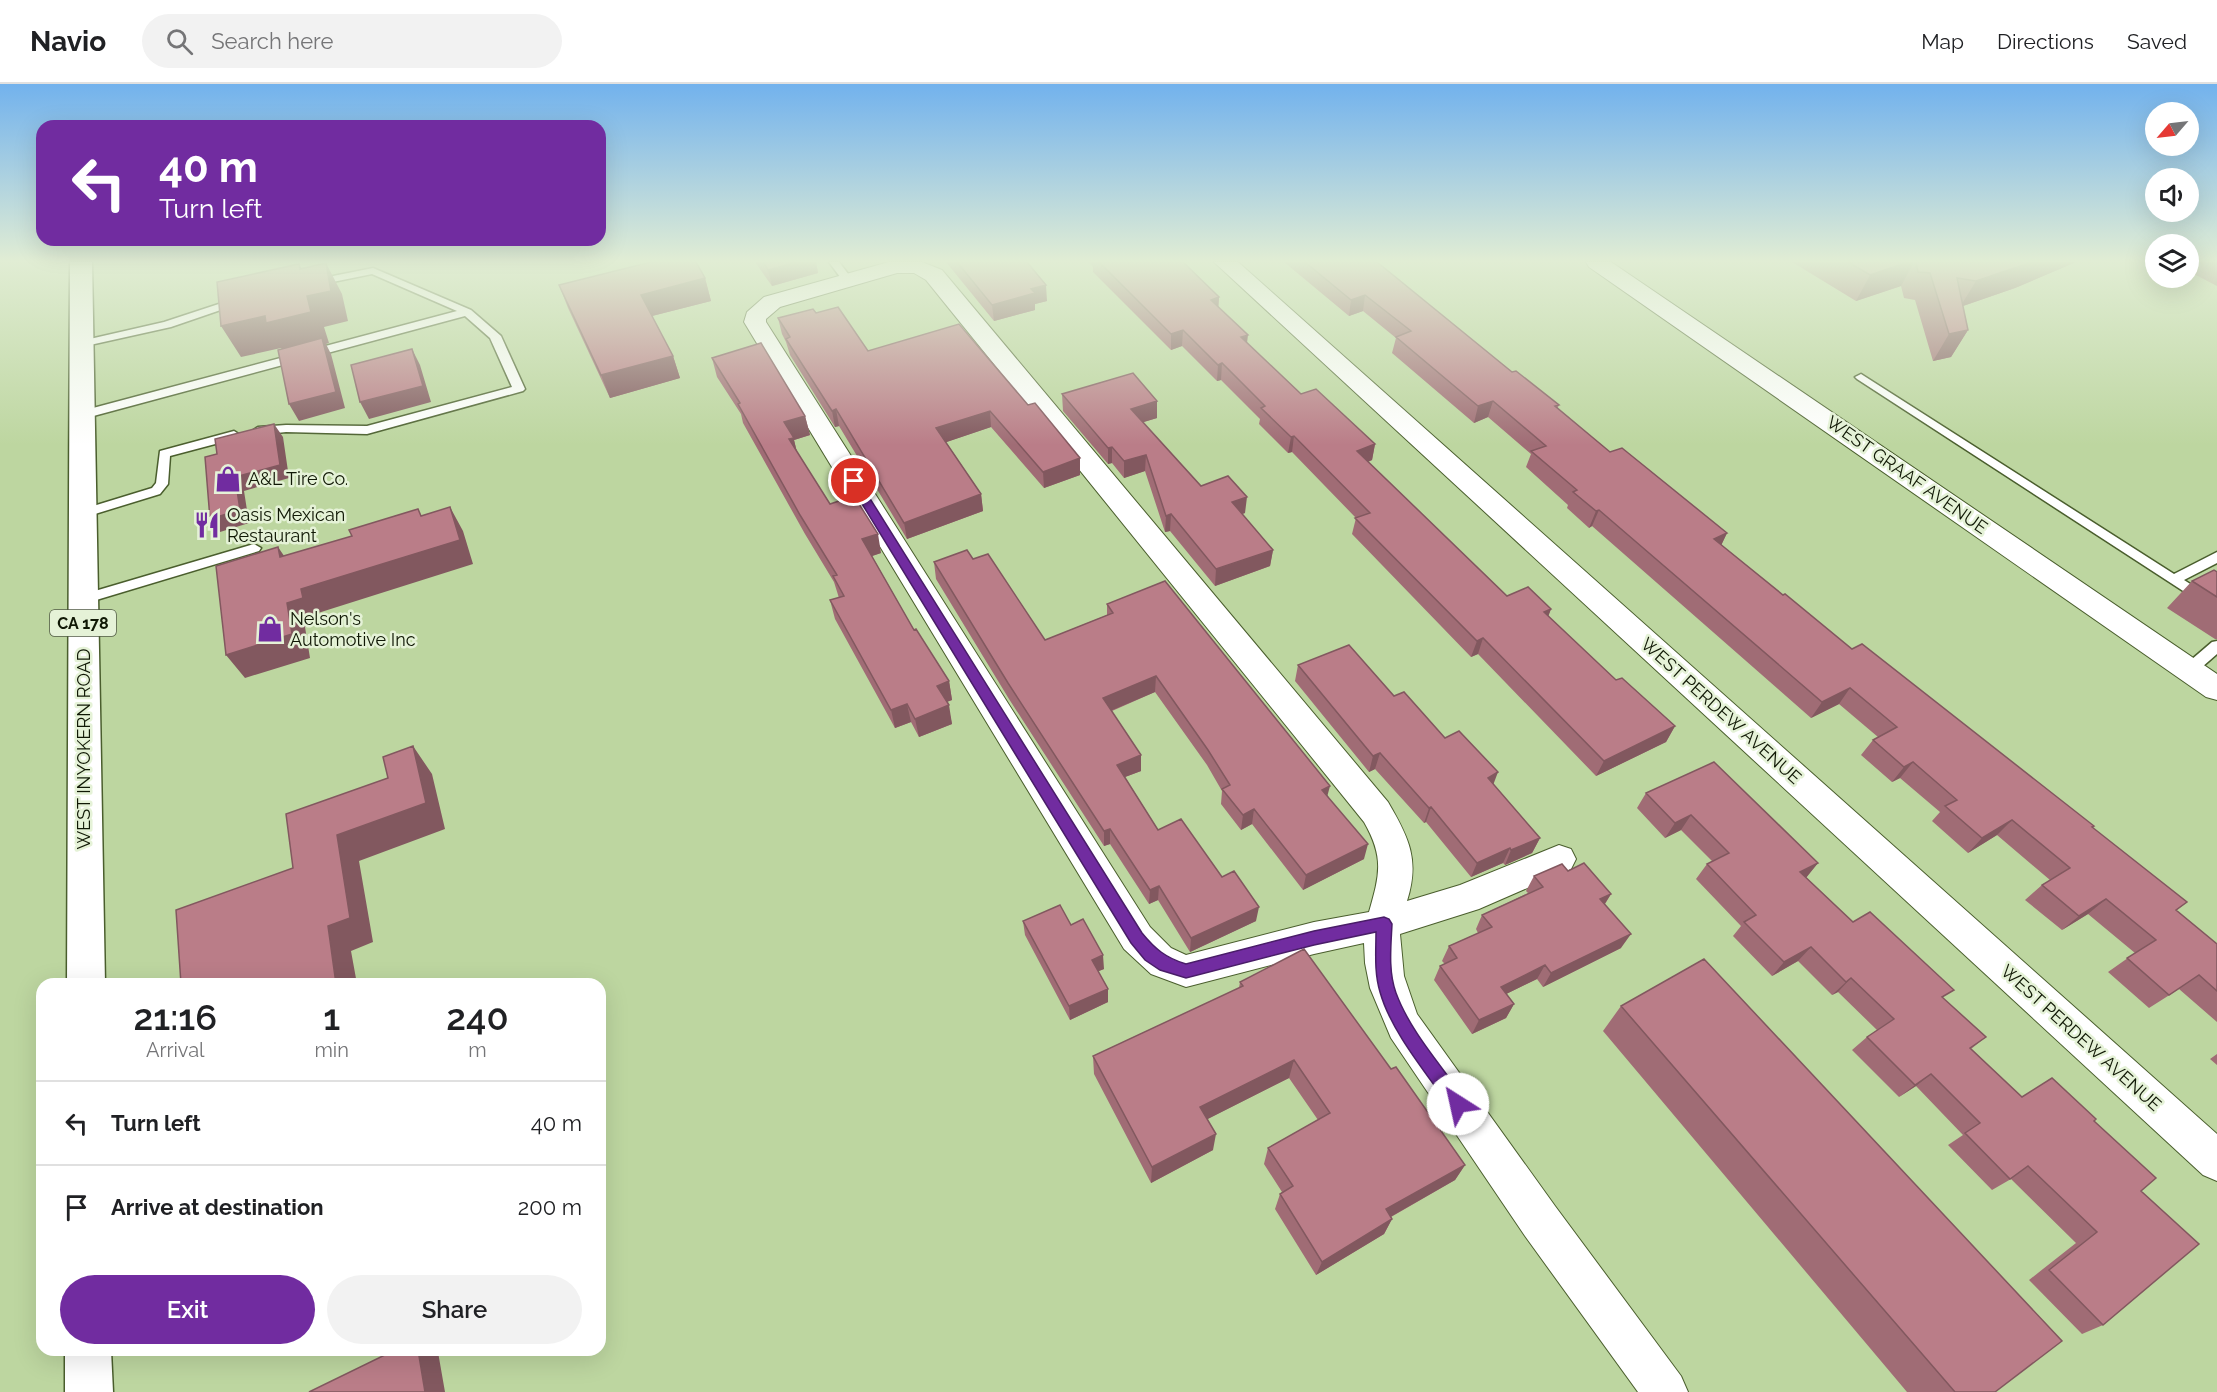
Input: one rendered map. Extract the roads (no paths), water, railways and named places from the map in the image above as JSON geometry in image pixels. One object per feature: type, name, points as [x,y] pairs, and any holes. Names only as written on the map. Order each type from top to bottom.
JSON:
[{"type":"main road","name":"WEST INYOKERN ROAD","points":[[81,323],[86,978]]},
{"type":"main road","points":[[88,1356],[89,1392]]},
{"type":"street","points":[[756,323],[1144,946],[1166,965],[1186,971],[1314,938],[1384,924],[1467,898],[1559,859]]},
{"type":"street","points":[[974,323],[1376,812],[1390,834],[1397,868],[1384,924],[1383,966],[1388,993],[1404,1026],[1540,1221],[1665,1392]]},
{"type":"street","name":"WEST PERDEW AVENUE","points":[[1292,323],[2217,1161]]},
{"type":"street","name":"WEST GRAAF AVENUE","points":[[1686,323],[2217,689]]},
{"type":"lane","points":[[81,344],[173,323]]},
{"type":"lane","points":[[82,415],[426,323]]},
{"type":"lane","points":[[82,514],[156,490],[162,484],[164,454],[174,450],[279,427],[350,432],[366,430],[519,389],[495,336],[480,323]]},
{"type":"lane","points":[[1861,377],[2217,608]]},
{"type":"lane","points":[[83,599],[254,548]]},
{"type":"lane","points":[[2173,580],[2217,557]]},
{"type":"lane","points":[[2189,670],[2217,646]]},
{"type":"place","name":"A&L Tire Co.","points":[[228,479]]},
{"type":"place","name":"Oasis Mexican Restaurant","points":[[207,525]]},
{"type":"place","name":"Nelson's Automotive Inc","points":[[270,629]]}]
